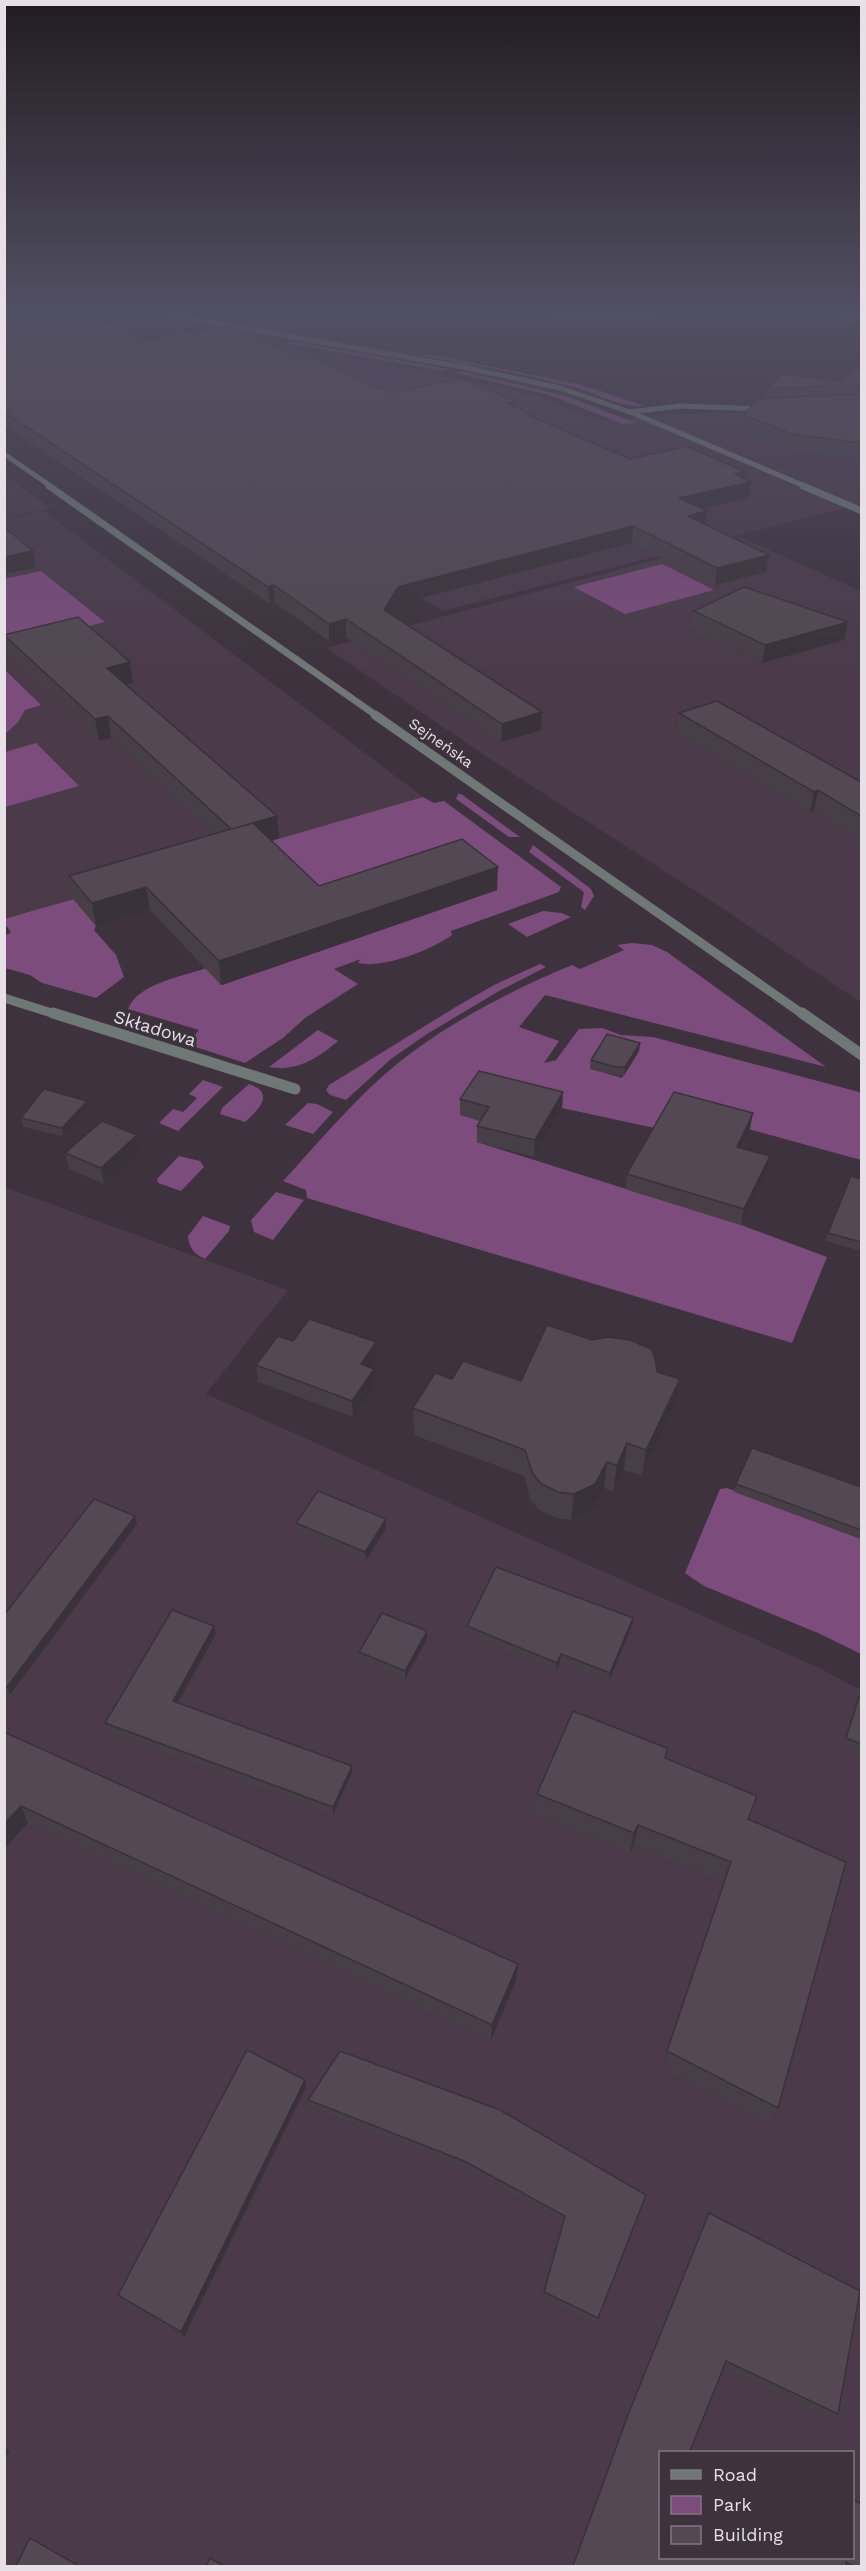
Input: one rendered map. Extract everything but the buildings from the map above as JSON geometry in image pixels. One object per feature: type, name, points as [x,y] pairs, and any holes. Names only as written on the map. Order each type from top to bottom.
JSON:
[{"type":"street","points":[[674,431],[861,511]]},
{"type":"street","name":"Sejneńska","points":[[4,454],[651,910],[861,1055]]},
{"type":"street","name":"Składowa","points":[[4,998],[295,1089]]},
{"type":"shaded area","points":[[141,431],[861,431],[861,504],[443,611]]},
{"type":"shaded area","points":[[5,475],[51,508],[5,518]]},
{"type":"shaded area","points":[[44,511],[423,797],[5,920],[4,519]]},
{"type":"shaded area","points":[[740,537],[861,591],[861,1003],[725,910],[493,761],[326,648]]},
{"type":"shaded area","points":[[4,1187],[288,1290],[206,1394],[817,1667],[861,1690],[861,2566],[5,2566]]},
{"type":"green space","points":[[662,564],[714,590],[625,614],[574,587]]},
{"type":"green space","points":[[41,571],[105,622],[5,646],[4,579]]},
{"type":"green space","points":[[5,670],[41,705],[25,710],[18,722],[5,734]]},
{"type":"green space","points":[[36,743],[79,786],[5,807],[5,752]]},
{"type":"green space","points":[[458,794],[520,837],[509,837],[456,799]]},
{"type":"green space","points":[[423,797],[434,803],[444,801],[561,887],[559,892],[451,931],[452,935],[443,941],[406,957],[368,964],[358,963],[361,959],[334,969],[358,984],[305,1018],[283,1038],[245,1063],[186,1044],[199,1030],[128,1009],[141,993],[173,978],[206,968],[222,985],[497,890],[321,910],[254,846]]},
{"type":"green space","points":[[533,845],[591,889],[594,896],[585,910],[581,907],[584,892],[529,852]]},
{"type":"green space","points":[[74,899],[96,926],[94,930],[116,955],[124,977],[96,998],[42,983],[30,975],[5,968],[5,935],[11,933],[4,919]]},
{"type":"green space","points":[[543,911],[561,913],[571,917],[527,937],[508,924]]},
{"type":"green space","points":[[632,943],[652,945],[667,952],[826,1067],[545,995],[519,1027],[559,1041],[544,1063],[556,1060],[579,1029],[602,1028],[621,1035],[653,1037],[859,1092],[861,1094],[861,1160],[672,1108],[659,1129],[479,1087],[488,1123],[477,1142],[741,1225],[827,1257],[792,1343],[307,1198],[306,1190],[283,1181],[367,1091],[417,1049],[481,1008],[527,985],[572,965],[580,969],[624,950],[617,945]],"holes":[[[639,1051],[622,1078],[591,1069],[590,1068]]]},
{"type":"green space","points":[[540,964],[546,967],[499,991],[427,1034],[391,1059],[346,1100],[330,1095],[326,1090],[329,1085],[459,1005],[496,984]]},
{"type":"green space","points":[[318,1030],[338,1041],[323,1053],[306,1062],[289,1067],[269,1067]]},
{"type":"green space","points":[[203,1080],[223,1087],[178,1131],[159,1123],[173,1109],[183,1112],[197,1098],[189,1094]]},
{"type":"green space","points":[[249,1084],[262,1092],[262,1102],[255,1113],[245,1122],[220,1114],[222,1108]]},
{"type":"green space","points":[[308,1103],[317,1104],[333,1112],[313,1134],[285,1125]]},
{"type":"green space","points":[[179,1156],[200,1161],[204,1167],[181,1191],[158,1183],[157,1179]]},
{"type":"green space","points":[[276,1192],[304,1200],[273,1240],[254,1232],[251,1220]]},
{"type":"green space","points":[[203,1216],[230,1226],[229,1231],[205,1259],[193,1250],[188,1236]]},
{"type":"green space","points":[[727,1488],[861,1539],[861,1654],[818,1633],[704,1586],[685,1573],[720,1489]]}]
